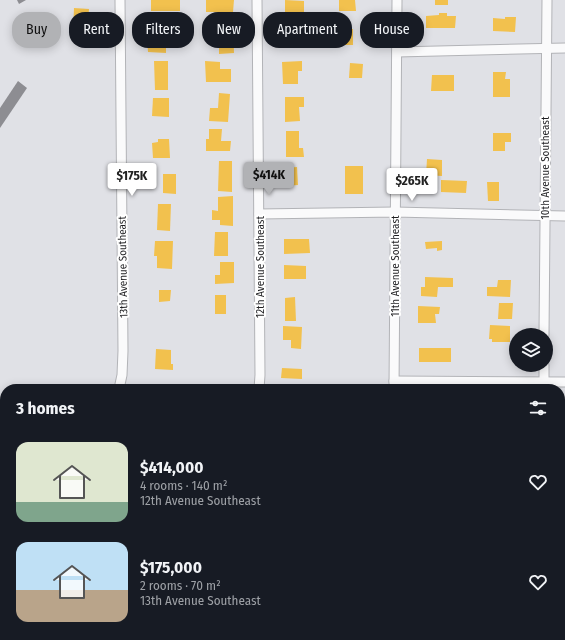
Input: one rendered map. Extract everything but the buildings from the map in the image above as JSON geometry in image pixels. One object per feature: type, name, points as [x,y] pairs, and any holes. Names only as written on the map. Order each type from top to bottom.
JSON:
[{"type":"street","name":"13th Avenue Southeast","points":[[120,0],[123,350],[120,384]]},
{"type":"street","name":"12th Avenue Southeast","points":[[258,0],[260,375],[259,384]]},
{"type":"street","name":"11th Avenue Southeast","points":[[394,384],[397,0]]},
{"type":"street","name":"10th Avenue Southeast","points":[[544,328],[547,0]]},
{"type":"street","points":[[397,52],[565,48]]},
{"type":"street","points":[[259,214],[395,212],[565,216]]},
{"type":"street","points":[[544,372],[544,384]]},
{"type":"street","points":[[551,384],[565,382]]}]
